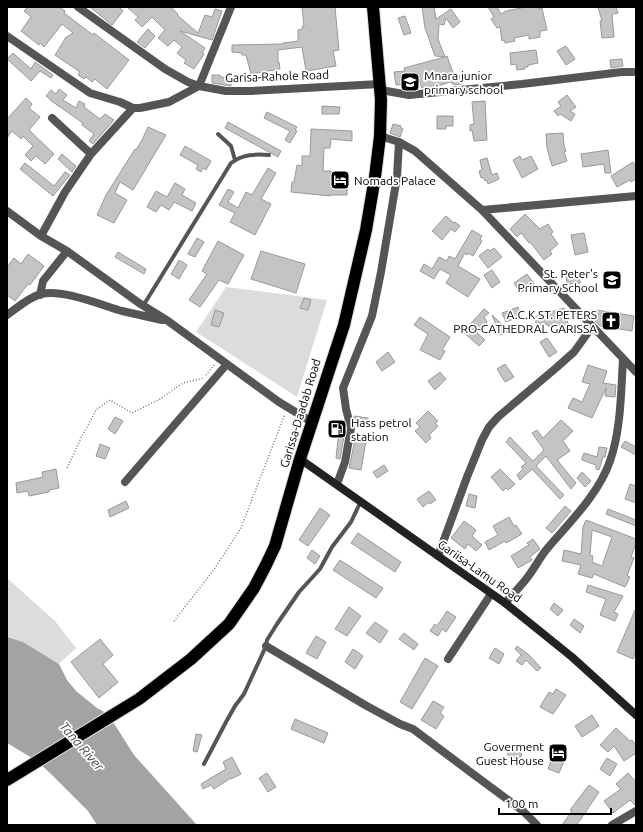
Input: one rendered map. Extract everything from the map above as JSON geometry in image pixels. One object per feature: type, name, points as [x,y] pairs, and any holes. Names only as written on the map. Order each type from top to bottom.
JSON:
[{"type":"highway","name":"Garissa-Daadab Road","points":[[7,780],[139,698],[191,659],[229,624],[254,588],[275,546],[300,459],[344,325],[360,258],[375,177],[380,136],[381,87],[373,7]]},
{"type":"street","name":"Garisa-Rahole Road","points":[[78,7],[165,69],[188,82],[199,86],[226,91],[381,87],[409,95],[622,72],[636,72]]},
{"type":"street","points":[[7,36],[90,93],[120,102],[133,108],[145,107],[169,102],[199,86],[232,7]]},
{"type":"street","points":[[41,236],[65,192],[91,154],[133,108]]},
{"type":"street","points":[[52,118],[91,154]]},
{"type":"street","points":[[380,136],[399,142],[415,152],[482,210],[636,372]]},
{"type":"street","points":[[337,484],[345,462],[351,428],[346,410],[343,388],[372,316],[397,177],[399,142]]},
{"type":"street","points":[[482,210],[636,196]]},
{"type":"street","points":[[7,211],[41,236],[67,251],[143,306],[168,321],[288,407],[312,422]]},
{"type":"street","points":[[40,295],[43,281],[67,251]]},
{"type":"street","points":[[7,315],[20,305],[40,295],[51,293],[168,321]]},
{"type":"street","points":[[438,556],[467,477],[489,427],[498,417],[574,352],[592,327]]},
{"type":"street","points":[[505,603],[584,504],[604,476],[614,449],[620,403],[623,358]]},
{"type":"street","points":[[125,482],[227,364]]},
{"type":"street","name":"Gariisa-Lamu Road","points":[[300,459],[505,603],[572,657],[636,715]]},
{"type":"street","points":[[448,659],[491,594]]},
{"type":"street","points":[[266,646],[365,705],[400,724],[413,729],[523,810],[537,825]]},
{"type":"street","points":[[612,825],[636,811]]},
{"type":"lane","points":[[218,134],[232,146],[235,160]]},
{"type":"lane","points":[[143,306],[231,163],[238,157],[269,155]]},
{"type":"lane","points":[[204,764],[235,706],[244,694],[266,646],[267,640],[299,592],[320,569],[332,547],[351,522],[361,501]]},
{"type":"path","points":[[67,468],[80,438],[96,410],[101,406],[110,400],[132,413],[160,400],[183,383],[204,378],[219,358]]},
{"type":"path","points":[[174,621],[213,571],[241,528],[288,407]]},
{"type":"shaded area","points":[[226,287],[327,300],[297,397],[196,332]]},
{"type":"shaded area","points":[[7,578],[55,621],[76,648],[59,664],[23,642],[7,637]]},
{"type":"water","name":"Tana River","points":[[7,637],[23,642],[59,664],[67,680],[76,691],[97,708],[108,714],[134,755],[197,825],[97,825],[88,811],[37,761],[7,743]]},
{"type":"building","points":[[28,7],[60,7],[65,11],[64,13],[93,35],[94,33],[129,60],[107,89],[95,79],[92,82],[86,77],[84,79],[78,75],[80,72],[55,55],[65,38],[73,33],[62,24],[44,47],[40,43],[39,45],[21,31],[31,17],[24,11]]},
{"type":"building","points":[[90,7],[119,7],[123,11],[112,25]]},
{"type":"building","points":[[127,7],[171,7],[178,14],[177,15],[198,33],[205,15],[212,17],[215,9],[222,11],[212,40],[180,31],[205,48],[202,53],[204,54],[194,69],[184,63],[186,60],[177,53],[182,47],[174,40],[168,46],[158,38],[165,30],[152,17],[142,27],[135,20],[138,17]]},
{"type":"building","points":[[302,7],[335,7],[339,50],[333,51],[336,66],[306,71],[302,47],[278,50],[278,63],[279,62],[280,69],[251,74],[246,55],[232,52],[232,45],[283,44],[298,41],[298,30],[303,29],[302,26],[304,26]]},
{"type":"building","points":[[422,7],[434,7],[436,19],[451,9],[460,22],[453,28],[446,18],[444,25],[439,24],[438,39],[445,57],[435,56],[425,28]]},
{"type":"building","points":[[488,7],[497,7],[501,14],[506,11],[526,7],[542,8],[547,30],[540,31],[540,37],[529,39],[529,35],[514,38],[515,41],[505,43],[504,40],[502,41],[500,27],[497,28],[491,19],[494,17]]},
{"type":"building","points":[[598,7],[616,7],[618,13],[612,14],[614,37],[602,38],[600,21],[602,21]]},
{"type":"building","points":[[405,16],[411,33],[404,35],[398,18]]},
{"type":"building","points":[[148,29],[155,36],[145,48],[137,42]]},
{"type":"building","points":[[566,46],[575,59],[566,65],[557,51]]},
{"type":"building","points":[[536,50],[538,63],[528,65],[528,67],[524,67],[525,69],[517,70],[516,64],[511,65],[510,53]]},
{"type":"building","points":[[13,53],[31,69],[35,62],[53,75],[51,78],[40,71],[31,81],[7,59]]},
{"type":"building","points":[[447,56],[456,81],[460,75],[465,78],[461,84],[455,85],[450,82],[438,86],[422,88],[417,73],[403,77],[404,84],[396,85],[394,72],[405,71],[404,68]]},
{"type":"building","points":[[622,59],[623,66],[611,68],[610,60]]},
{"type":"building","points":[[212,75],[232,78],[231,86],[212,83]]},
{"type":"building","points":[[59,89],[67,95],[63,100],[76,108],[79,101],[85,104],[84,107],[100,119],[105,114],[114,120],[93,144],[89,141],[94,134],[82,125],[83,123],[46,96],[51,90],[56,94]]},
{"type":"building","points":[[567,95],[576,107],[570,111],[575,114],[571,121],[560,114],[558,116],[554,111],[561,106],[558,102]]},
{"type":"building","points":[[26,98],[32,104],[29,108],[40,117],[29,130],[54,154],[45,164],[36,156],[31,161],[25,155],[33,146],[23,136],[21,139],[12,131],[7,138],[7,119]]},
{"type":"building","points":[[485,101],[487,140],[474,141],[472,130],[470,131],[470,125],[474,124],[472,102]]},
{"type":"building","points":[[322,106],[340,107],[339,114],[322,114]]},
{"type":"building","points":[[267,112],[297,127],[295,130],[297,131],[290,143],[285,140],[290,131],[264,118]]},
{"type":"building","points":[[437,116],[453,116],[453,126],[446,126],[446,129],[437,129]]},
{"type":"building","points":[[228,122],[281,151],[278,157],[225,128]]},
{"type":"building","points":[[393,124],[401,126],[403,129],[400,137],[390,133]]},
{"type":"building","points":[[148,127],[166,135],[133,190],[120,182],[115,193],[127,200],[114,223],[97,215],[106,195],[135,149],[136,150]]},
{"type":"building","points":[[311,129],[352,131],[352,141],[331,139],[330,148],[324,148],[323,171],[331,171],[331,176],[344,179],[342,187],[347,187],[347,195],[330,196],[291,192],[297,165],[302,166],[302,156],[310,156]]},
{"type":"building","points":[[563,133],[566,151],[564,152],[567,161],[552,166],[547,148],[546,134]]},
{"type":"building","points":[[185,146],[211,161],[206,170],[203,168],[201,172],[196,169],[198,165],[180,155]]},
{"type":"building","points":[[608,150],[611,173],[605,173],[604,164],[583,167],[581,154]]},
{"type":"building","points":[[62,154],[76,166],[72,172],[58,159]]},
{"type":"building","points":[[520,156],[522,160],[531,156],[538,169],[522,178],[513,160]]},
{"type":"building","points":[[487,158],[492,175],[497,173],[499,179],[488,184],[487,180],[485,181],[483,177],[481,178],[479,171],[482,170],[480,160]]},
{"type":"building","points":[[633,162],[636,166],[636,179],[631,182],[630,180],[617,187],[611,176]]},
{"type":"building","points":[[25,163],[54,186],[65,172],[70,175],[53,196],[20,169]]},
{"type":"building","points":[[268,168],[276,173],[261,199],[271,204],[255,235],[230,222],[235,213],[219,205],[228,189],[234,192],[228,202],[238,208],[246,192],[252,195]]},
{"type":"building","points":[[175,183],[185,189],[182,195],[196,203],[192,211],[174,202],[169,210],[161,205],[156,212],[147,207],[156,191],[167,197]]},
{"type":"building","points":[[525,214],[540,229],[548,224],[553,232],[551,234],[558,244],[550,251],[552,254],[544,260],[521,233],[517,237],[510,229]]},
{"type":"building","points":[[446,216],[460,226],[455,232],[451,229],[442,240],[432,231]]},
{"type":"building","points":[[472,230],[482,236],[480,239],[482,241],[473,256],[465,253],[458,266],[480,279],[468,297],[446,283],[451,275],[440,269],[434,279],[420,271],[424,264],[432,269],[439,257],[447,261],[449,256],[455,259]]},
{"type":"building","points":[[584,233],[588,252],[575,255],[571,235]]},
{"type":"building","points":[[197,238],[204,242],[195,257],[188,254]]},
{"type":"building","points":[[218,241],[244,255],[228,284],[219,280],[200,307],[189,300],[207,274],[202,271]]},
{"type":"building","points":[[494,248],[502,257],[488,268],[479,256],[488,249],[490,251]]},
{"type":"building","points":[[261,251],[305,264],[296,293],[251,279]]},
{"type":"building","points":[[118,252],[146,269],[144,274],[115,257]]},
{"type":"building","points":[[28,254],[44,266],[30,285],[28,284],[15,301],[7,295],[7,267],[14,258],[21,264]]},
{"type":"building","points":[[179,260],[187,265],[179,279],[171,274]]},
{"type":"building","points":[[492,270],[500,282],[492,288],[484,275]]},
{"type":"building","points":[[579,273],[580,283],[567,285],[566,275]]},
{"type":"building","points":[[527,274],[534,284],[520,293],[514,283]]},
{"type":"building","points":[[304,298],[311,300],[308,310],[300,308]]},
{"type":"building","points":[[518,307],[521,316],[506,322],[502,313]]},
{"type":"building","points":[[564,308],[569,328],[558,331],[556,324],[537,326],[534,317]]},
{"type":"building","points":[[484,309],[489,313],[484,317],[487,322],[477,333],[485,340],[479,346],[463,332]]},
{"type":"building","points":[[215,310],[224,313],[219,327],[211,325]]},
{"type":"building","points":[[597,310],[634,316],[632,331],[600,326],[595,321]]},
{"type":"building","points":[[492,315],[505,327],[507,332],[500,335]]},
{"type":"building","points":[[420,317],[450,337],[442,350],[445,351],[440,360],[420,350],[428,334],[414,325]]},
{"type":"building","points":[[547,338],[557,352],[549,357],[540,342]]},
{"type":"building","points":[[388,352],[395,362],[382,371],[376,362]]},
{"type":"building","points":[[505,364],[514,377],[505,382],[497,369]]},
{"type":"building","points":[[588,365],[607,371],[603,383],[616,385],[615,397],[605,396],[606,388],[592,418],[568,408],[573,398],[582,402],[590,384],[582,382]]},
{"type":"building","points":[[440,372],[446,379],[435,390],[428,381]]},
{"type":"building","points":[[428,411],[438,421],[435,423],[438,426],[429,435],[431,438],[426,443],[415,431],[420,427],[416,423]]},
{"type":"building","points":[[354,416],[368,418],[367,425],[355,423]]},
{"type":"building","points":[[115,417],[123,421],[115,434],[108,429]]},
{"type":"building","points":[[561,420],[573,431],[563,441],[570,451],[557,460],[576,483],[571,489],[546,456],[536,466],[564,495],[560,499],[532,469],[520,480],[517,475],[523,469],[521,467],[526,463],[506,442],[510,437],[533,461],[544,450],[532,433],[537,430],[543,438]]},
{"type":"building","points":[[339,430],[345,431],[340,459],[336,458]]},
{"type":"building","points":[[355,439],[366,441],[361,470],[349,468]]},
{"type":"building","points":[[625,441],[636,447],[636,455],[621,447]]},
{"type":"building","points":[[100,444],[110,448],[105,459],[96,456]]},
{"type":"building","points":[[599,447],[607,448],[599,470],[596,469],[596,465],[582,460],[582,458],[584,453],[597,457]]},
{"type":"building","points":[[384,465],[388,471],[377,478],[373,472]]},
{"type":"building","points":[[56,469],[59,488],[49,490],[49,492],[29,496],[28,491],[17,493],[16,483],[43,477],[42,472]]},
{"type":"building","points":[[500,469],[515,484],[508,490],[506,488],[503,491],[491,477]]},
{"type":"building","points":[[582,472],[591,481],[585,487],[577,478]]},
{"type":"building","points":[[630,484],[636,486],[636,503],[625,499]]},
{"type":"building","points":[[429,491],[436,500],[430,504],[429,502],[423,507],[417,499]]},
{"type":"building","points":[[469,494],[477,496],[475,508],[466,506]]},
{"type":"building","points":[[126,501],[129,508],[110,517],[108,510]]},
{"type":"building","points":[[565,506],[571,511],[552,533],[546,528]]},
{"type":"building","points":[[320,508],[330,515],[308,546],[299,540]]},
{"type":"building","points":[[608,509],[636,520],[636,526],[606,514]]},
{"type":"building","points":[[509,517],[514,526],[516,525],[522,534],[489,550],[485,542],[498,535],[493,526]]},
{"type":"building","points":[[586,520],[636,539],[631,557],[634,558],[627,576],[630,577],[625,587],[594,574],[592,578],[578,574],[581,565],[562,561],[564,550],[581,554],[583,527]],"holes":[[[592,530],[612,537],[602,566],[592,562],[593,556],[590,555]]]},
{"type":"building","points":[[464,521],[476,530],[472,536],[482,545],[476,551],[468,544],[465,549],[451,538]]},
{"type":"building","points":[[358,533],[401,562],[395,572],[351,543]]},
{"type":"building","points":[[533,539],[540,549],[530,557],[532,560],[518,568],[511,556],[529,545],[527,543]]},
{"type":"building","points":[[312,550],[320,556],[315,564],[307,558]]},
{"type":"building","points":[[340,560],[383,588],[376,598],[333,570]]},
{"type":"building","points":[[588,585],[623,596],[614,612],[618,614],[615,621],[600,615],[606,599],[586,592]]},
{"type":"building","points":[[554,603],[563,610],[558,616],[550,609]]},
{"type":"building","points":[[349,607],[361,616],[347,636],[335,629]]},
{"type":"building","points":[[636,608],[636,651],[633,659],[617,652]]},
{"type":"building","points":[[447,611],[456,617],[446,632],[442,629],[438,636],[430,631],[435,624],[437,626]]},
{"type":"building","points":[[574,619],[584,626],[580,633],[570,625]]},
{"type":"building","points":[[375,622],[388,631],[380,643],[366,633]]},
{"type":"building","points":[[404,633],[418,644],[414,650],[399,639]]},
{"type":"building","points":[[316,636],[326,642],[317,659],[306,653]]},
{"type":"building","points":[[100,639],[113,655],[103,664],[118,682],[99,698],[71,662]]},
{"type":"building","points":[[517,646],[529,655],[541,668],[537,671],[526,660],[522,665],[516,661],[521,655],[515,649]]},
{"type":"building","points":[[495,648],[504,654],[499,664],[489,658]]},
{"type":"building","points":[[353,649],[363,656],[355,669],[345,662]]},
{"type":"building","points":[[425,658],[438,666],[412,709],[400,702]]},
{"type":"building","points":[[556,689],[566,695],[553,714],[540,707],[549,692],[553,694]]},
{"type":"building","points":[[433,701],[444,707],[440,713],[444,716],[436,729],[421,720]]},
{"type":"building","points":[[592,715],[599,726],[582,737],[575,726]]},
{"type":"building","points":[[295,719],[328,733],[324,743],[291,729]]},
{"type":"building","points":[[616,728],[630,741],[632,740],[636,746],[636,753],[624,761],[614,746],[608,752],[600,745]]},
{"type":"building","points":[[196,734],[202,735],[197,752],[193,751]]},
{"type":"building","points":[[511,747],[522,754],[518,761],[507,754]]},
{"type":"building","points":[[555,750],[567,754],[559,773],[548,769]]},
{"type":"building","points":[[232,757],[241,774],[231,778],[214,789],[211,785],[203,789],[201,784],[226,769],[223,762]]},
{"type":"building","points":[[607,758],[617,764],[610,776],[600,769]]},
{"type":"building","points":[[267,773],[276,787],[268,792],[259,778]]},
{"type":"building","points":[[628,773],[636,782],[636,806],[630,800],[613,813],[604,801],[621,789],[616,784]]},
{"type":"building","points":[[589,785],[599,792],[581,819],[576,825],[562,825],[572,811],[570,810]]},
{"type":"place","name":"Mnara junior primary school","points":[[410,82]]},
{"type":"place","name":"Nomads Palace","points":[[340,180]]},
{"type":"place","name":"St. Peter's Primary School","points":[[612,280]]},
{"type":"place","name":"A.C.K ST. PETERS PRO-CATHEDRAL GARISSA","points":[[611,321]]},
{"type":"place","name":"Hass petrol station","points":[[337,429]]},
{"type":"place","name":"Goverment Guest House","points":[[558,753]]}]
